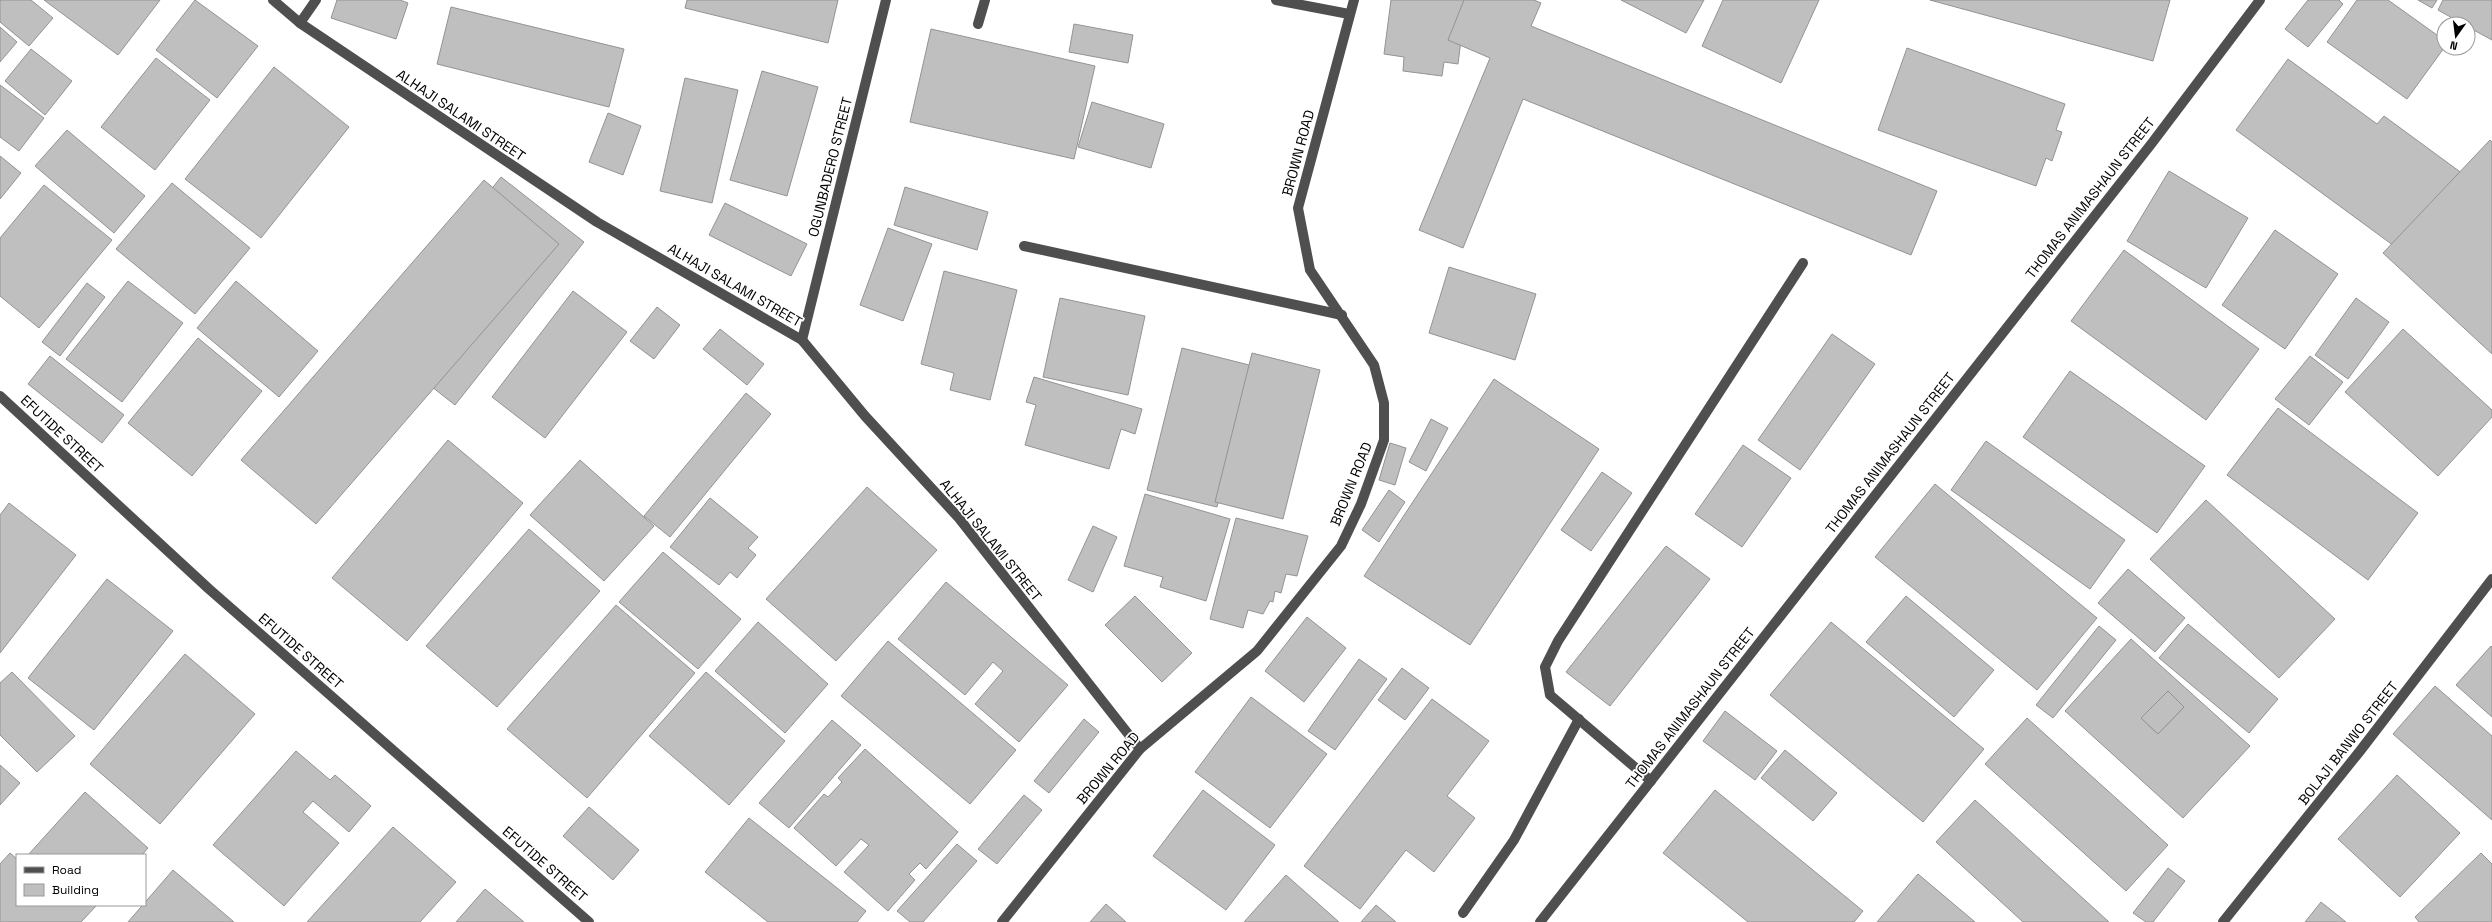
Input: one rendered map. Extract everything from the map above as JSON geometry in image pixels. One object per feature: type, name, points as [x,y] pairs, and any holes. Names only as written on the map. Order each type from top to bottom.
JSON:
[{"type":"street","name":"ALHAJI SALAMI STREET","points":[[273,0],[300,23],[597,222],[802,340],[865,416],[958,517],[1140,749]]},
{"type":"street","points":[[300,23],[316,0]]},
{"type":"street","name":"OGUNBADERO STREET","points":[[802,340],[886,0]]},
{"type":"street","points":[[978,24],[985,0]]},
{"type":"street","points":[[1276,0],[1349,14]]},
{"type":"street","name":"BROWN ROAD","points":[[1002,922],[1140,749],[1257,651],[1341,546],[1361,504],[1384,440],[1384,403],[1374,365],[1342,315],[1310,270],[1298,208],[1354,0]]},
{"type":"street","name":"THOMAS ANIMASHAUN STREET","points":[[1540,922],[2152,143],[2260,0]]},
{"type":"street","points":[[1024,246],[1342,315]]},
{"type":"street","points":[[1651,781],[1550,695],[1545,667],[1558,641],[1803,262]]},
{"type":"street","name":"EFUTIDE STREET","points":[[0,396],[209,589],[589,922]]},
{"type":"street","name":"BOLAJI BANWO STREET","points":[[2223,922],[2360,751],[2492,579]]},
{"type":"street","points":[[1463,913],[1514,840],[1579,719]]},
{"type":"building","points":[[0,0],[31,0],[53,18],[29,46],[0,22]]},
{"type":"building","points":[[44,0],[160,0],[118,55]]},
{"type":"building","points":[[195,0],[258,46],[217,98],[156,50]]},
{"type":"building","points":[[337,0],[400,0],[408,3],[396,39],[331,18]]},
{"type":"building","points":[[687,0],[838,0],[828,43],[685,8]]},
{"type":"building","points":[[1391,0],[1466,0],[1458,64],[1444,62],[1442,76],[1403,71],[1404,57],[1384,54]]},
{"type":"building","points":[[1464,0],[1534,0],[1541,3],[1531,26],[1937,191],[1911,255],[1523,99],[1463,248],[1419,230],[1490,58],[1448,40]]},
{"type":"building","points":[[1621,0],[1704,0],[1686,33]]},
{"type":"building","points":[[1723,0],[1819,0],[1781,83],[1702,46]]},
{"type":"building","points":[[1930,0],[2170,0],[2153,61]]},
{"type":"building","points":[[2308,0],[2339,0],[2343,4],[2308,47],[2285,29]]},
{"type":"building","points":[[2357,0],[2388,0],[2436,34],[2436,56],[2438,56],[2407,99],[2327,42]]},
{"type":"building","points":[[2418,0],[2437,0],[2432,8]]},
{"type":"building","points":[[2443,0],[2492,0],[2492,40],[2476,31],[2476,16],[2449,16],[2438,10]]},
{"type":"building","points":[[451,7],[624,49],[609,107],[437,64]]},
{"type":"building","points":[[1074,24],[1133,35],[1128,63],[1069,52]]},
{"type":"building","points":[[0,27],[17,42],[0,62]]},
{"type":"building","points":[[931,29],[1095,66],[1074,159],[910,122]]},
{"type":"building","points":[[1907,48],[2065,104],[2056,130],[2062,132],[2052,161],[2046,158],[2036,186],[1878,130]]},
{"type":"building","points":[[31,49],[72,81],[45,115],[5,81]]},
{"type":"building","points":[[156,58],[210,100],[155,170],[101,127]]},
{"type":"building","points":[[2288,59],[2377,124],[2384,116],[2463,174],[2405,254],[2236,130]]},
{"type":"building","points":[[274,67],[349,127],[261,238],[185,179]]},
{"type":"building","points":[[762,71],[818,87],[787,196],[730,180]]},
{"type":"building","points":[[685,78],[738,90],[712,203],[660,191]]},
{"type":"building","points":[[0,85],[44,118],[19,151],[0,137]]},
{"type":"building","points":[[1092,102],[1164,124],[1151,168],[1078,147]]},
{"type":"building","points":[[608,113],[641,126],[623,175],[589,162]]},
{"type":"building","points":[[67,130],[145,196],[114,233],[35,166]]},
{"type":"building","points":[[2490,140],[2492,142],[2492,354],[2383,253]]},
{"type":"building","points":[[0,156],[21,173],[0,199]]},
{"type":"building","points":[[2169,171],[2248,218],[2206,288],[2127,241]]},
{"type":"building","points":[[501,177],[584,242],[455,405],[372,340]]},
{"type":"building","points":[[484,180],[559,244],[316,524],[241,460]]},
{"type":"building","points":[[172,183],[250,248],[195,314],[116,249]]},
{"type":"building","points":[[44,185],[112,240],[39,328],[0,296],[0,238]]},
{"type":"building","points":[[905,187],[988,212],[977,250],[894,225]]},
{"type":"building","points":[[725,203],[807,244],[791,276],[709,235]]},
{"type":"building","points":[[888,228],[932,244],[903,321],[860,305]]},
{"type":"building","points":[[2275,230],[2338,274],[2285,349],[2222,305]]},
{"type":"building","points":[[2124,250],[2259,349],[2206,420],[2071,321]]},
{"type":"building","points":[[1449,267],[1536,294],[1515,360],[1429,333]]},
{"type":"building","points":[[944,271],[1017,290],[990,400],[950,390],[954,373],[921,364]]},
{"type":"building","points":[[128,281],[183,323],[122,402],[66,359]]},
{"type":"building","points":[[236,281],[318,351],[279,397],[197,328]]},
{"type":"building","points":[[87,283],[105,297],[60,356],[42,342]]},
{"type":"building","points":[[573,291],[627,332],[545,438],[492,397]]},
{"type":"building","points":[[1060,298],[1145,316],[1128,395],[1043,377]]},
{"type":"building","points":[[2356,298],[2389,322],[2348,379],[2315,355]]},
{"type":"building","points":[[657,307],[680,325],[654,359],[630,341]]},
{"type":"building","points":[[720,329],[764,364],[747,385],[703,349]]},
{"type":"building","points":[[2403,329],[2492,410],[2492,417],[2438,476],[2345,392]]},
{"type":"building","points":[[1832,334],[1875,364],[1800,470],[1758,440]]},
{"type":"building","points":[[198,338],[262,391],[192,476],[128,423]]},
{"type":"building","points":[[1182,348],[1253,366],[1217,507],[1147,490]]},
{"type":"building","points":[[1252,353],[1320,370],[1283,519],[1215,502]]},
{"type":"building","points":[[50,356],[124,415],[102,443],[28,384]]},
{"type":"building","points":[[2310,356],[2343,382],[2309,425],[2275,399]]},
{"type":"building","points":[[2070,371],[2205,466],[2157,533],[2023,437]]},
{"type":"building","points":[[1034,377],[1142,409],[1135,434],[1121,429],[1109,469],[1025,445],[1036,405],[1026,402]]},
{"type":"building","points":[[1494,379],[1599,449],[1470,645],[1364,576]]},
{"type":"building","points":[[746,393],[771,414],[670,537],[644,516]]},
{"type":"building","points":[[2278,408],[2418,513],[2368,580],[2227,475]]},
{"type":"building","points":[[1431,419],[1448,428],[1426,471],[1409,462]]},
{"type":"building","points":[[448,440],[523,503],[407,641],[332,578]]},
{"type":"building","points":[[1986,441],[2125,540],[2090,589],[1951,490]]},
{"type":"building","points":[[1390,443],[1406,448],[1395,485],[1379,480]]},
{"type":"building","points":[[1743,445],[1791,478],[1742,547],[1695,514]]},
{"type":"building","points":[[580,460],[654,526],[604,581],[530,515]]},
{"type":"building","points":[[1602,472],[1632,493],[1591,551],[1561,530]]},
{"type":"building","points":[[1935,484],[2097,618],[2037,690],[1875,557]]},
{"type":"building","points":[[867,487],[937,550],[836,661],[766,599]]},
{"type":"building","points":[[1389,490],[1405,502],[1379,542],[1362,530]]},
{"type":"building","points":[[1145,494],[1230,519],[1206,601],[1160,587],[1163,577],[1124,566]]},
{"type":"building","points":[[710,498],[758,537],[748,548],[756,555],[737,578],[730,572],[719,585],[670,547]]},
{"type":"building","points":[[2206,500],[2335,619],[2279,678],[2150,559]]},
{"type":"building","points":[[9,503],[76,555],[0,653],[0,515]]},
{"type":"building","points":[[1236,518],[1308,536],[1297,576],[1286,574],[1281,593],[1275,591],[1273,602],[1270,601],[1263,614],[1248,610],[1243,628],[1210,619]]},
{"type":"building","points":[[1093,526],[1117,537],[1093,592],[1068,580]]},
{"type":"building","points":[[529,529],[600,591],[497,707],[426,646]]},
{"type":"building","points":[[1666,546],[1710,579],[1610,706],[1566,672]]},
{"type":"building","points":[[663,552],[741,619],[698,669],[619,602]]},
{"type":"building","points":[[2128,569],[2185,618],[2155,652],[2098,603]]},
{"type":"building","points":[[107,579],[173,631],[94,730],[28,678]]},
{"type":"building","points":[[946,582],[1068,685],[1019,742],[975,704],[1003,671],[993,662],[965,695],[898,639]]},
{"type":"building","points":[[1135,596],[1192,653],[1162,682],[1105,625]]},
{"type":"building","points":[[1906,596],[1994,670],[1954,717],[1866,642]]},
{"type":"building","points":[[616,605],[695,673],[587,798],[507,729]]},
{"type":"building","points":[[1307,617],[1346,648],[1304,702],[1265,671]]},
{"type":"building","points":[[758,622],[828,684],[785,733],[715,671]]},
{"type":"building","points":[[1831,622],[1984,749],[1923,822],[1770,695]]},
{"type":"building","points":[[2188,624],[2278,699],[2249,733],[2159,658]]},
{"type":"building","points":[[2099,626],[2116,640],[2053,718],[2036,705]]},
{"type":"building","points":[[2131,639],[2250,746],[2183,818],[2065,711]],"holes":[[[2168,691],[2184,707],[2158,734],[2141,718]]]},
{"type":"building","points":[[888,641],[1016,750],[970,804],[841,696]]},
{"type":"building","points":[[2491,646],[2492,647],[2492,717],[2456,685]]},
{"type":"building","points":[[185,654],[255,714],[160,824],[90,764]]},
{"type":"building","points":[[1359,659],[1387,679],[1335,750],[1308,731]]},
{"type":"building","points":[[1402,668],[1429,688],[1405,720],[1378,700]]},
{"type":"building","points":[[12,672],[75,736],[37,772],[0,735],[0,683]]},
{"type":"building","points":[[706,672],[785,741],[729,805],[649,736]]},
{"type":"building","points":[[2435,686],[2492,736],[2492,820],[2393,734]]},
{"type":"building","points":[[2168,691],[2184,707],[2158,734],[2141,718]]},
{"type":"building","points":[[1251,697],[1327,754],[1270,828],[1195,772]]},
{"type":"building","points":[[1432,699],[1489,741],[1447,796],[1475,818],[1434,872],[1406,850],[1360,909],[1304,866]]},
{"type":"building","points":[[1725,711],[1777,751],[1755,780],[1703,741]]},
{"type":"building","points":[[2027,718],[2168,845],[2126,891],[1985,764]]},
{"type":"building","points":[[1084,719],[1099,732],[1049,793],[1034,781]]},
{"type":"building","points":[[832,720],[861,745],[789,828],[759,803]]},
{"type":"building","points":[[865,749],[958,832],[926,869],[920,863],[909,874],[915,880],[888,911],[844,872],[869,845],[861,839],[836,866],[794,828],[824,794],[828,797],[842,782],[838,778]]},
{"type":"building","points":[[1785,750],[1837,793],[1813,821],[1761,778]]},
{"type":"building","points":[[296,751],[330,780],[335,775],[371,806],[349,832],[313,801],[303,812],[339,843],[284,906],[213,845]]},
{"type":"building","points":[[0,765],[20,783],[0,805]]},
{"type":"building","points":[[2397,775],[2460,833],[2400,897],[2338,839]]},
{"type":"building","points":[[1203,790],[1275,845],[1226,910],[1153,856]]},
{"type":"building","points":[[1715,790],[1863,911],[1854,922],[1748,922],[1663,853]]},
{"type":"building","points":[[85,792],[148,848],[143,854],[29,854]]},
{"type":"building","points":[[1024,795],[1042,810],[997,864],[978,849]]},
{"type":"building","points":[[1975,800],[2109,922],[2023,922],[1936,842]]},
{"type":"building","points":[[589,807],[639,850],[613,880],[563,836]]},
{"type":"building","points":[[749,818],[866,911],[857,922],[768,922],[705,872]]},
{"type":"building","points":[[393,827],[456,882],[420,922],[307,922]]},
{"type":"building","points":[[957,844],[977,861],[923,922],[910,922],[897,911]]},
{"type":"building","points":[[10,853],[16,858],[16,906],[96,906],[81,922],[0,922],[0,864]]},
{"type":"building","points":[[2481,853],[2492,864],[2492,922],[2419,922],[2415,917]]},
{"type":"building","points":[[2168,868],[2185,881],[2153,922],[2146,922],[2133,913]]},
{"type":"building","points":[[173,870],[234,922],[128,922],[142,906],[146,906],[146,901]]},
{"type":"building","points":[[1918,874],[1975,922],[1877,922]]},
{"type":"building","points":[[1286,875],[1339,922],[1244,922]]},
{"type":"building","points":[[485,889],[524,922],[456,922]]},
{"type":"building","points":[[2321,902],[2346,922],[2305,922]]},
{"type":"building","points":[[1106,904],[1126,922],[1090,922]]},
{"type":"building","points":[[1376,905],[1396,922],[1361,922]]}]
